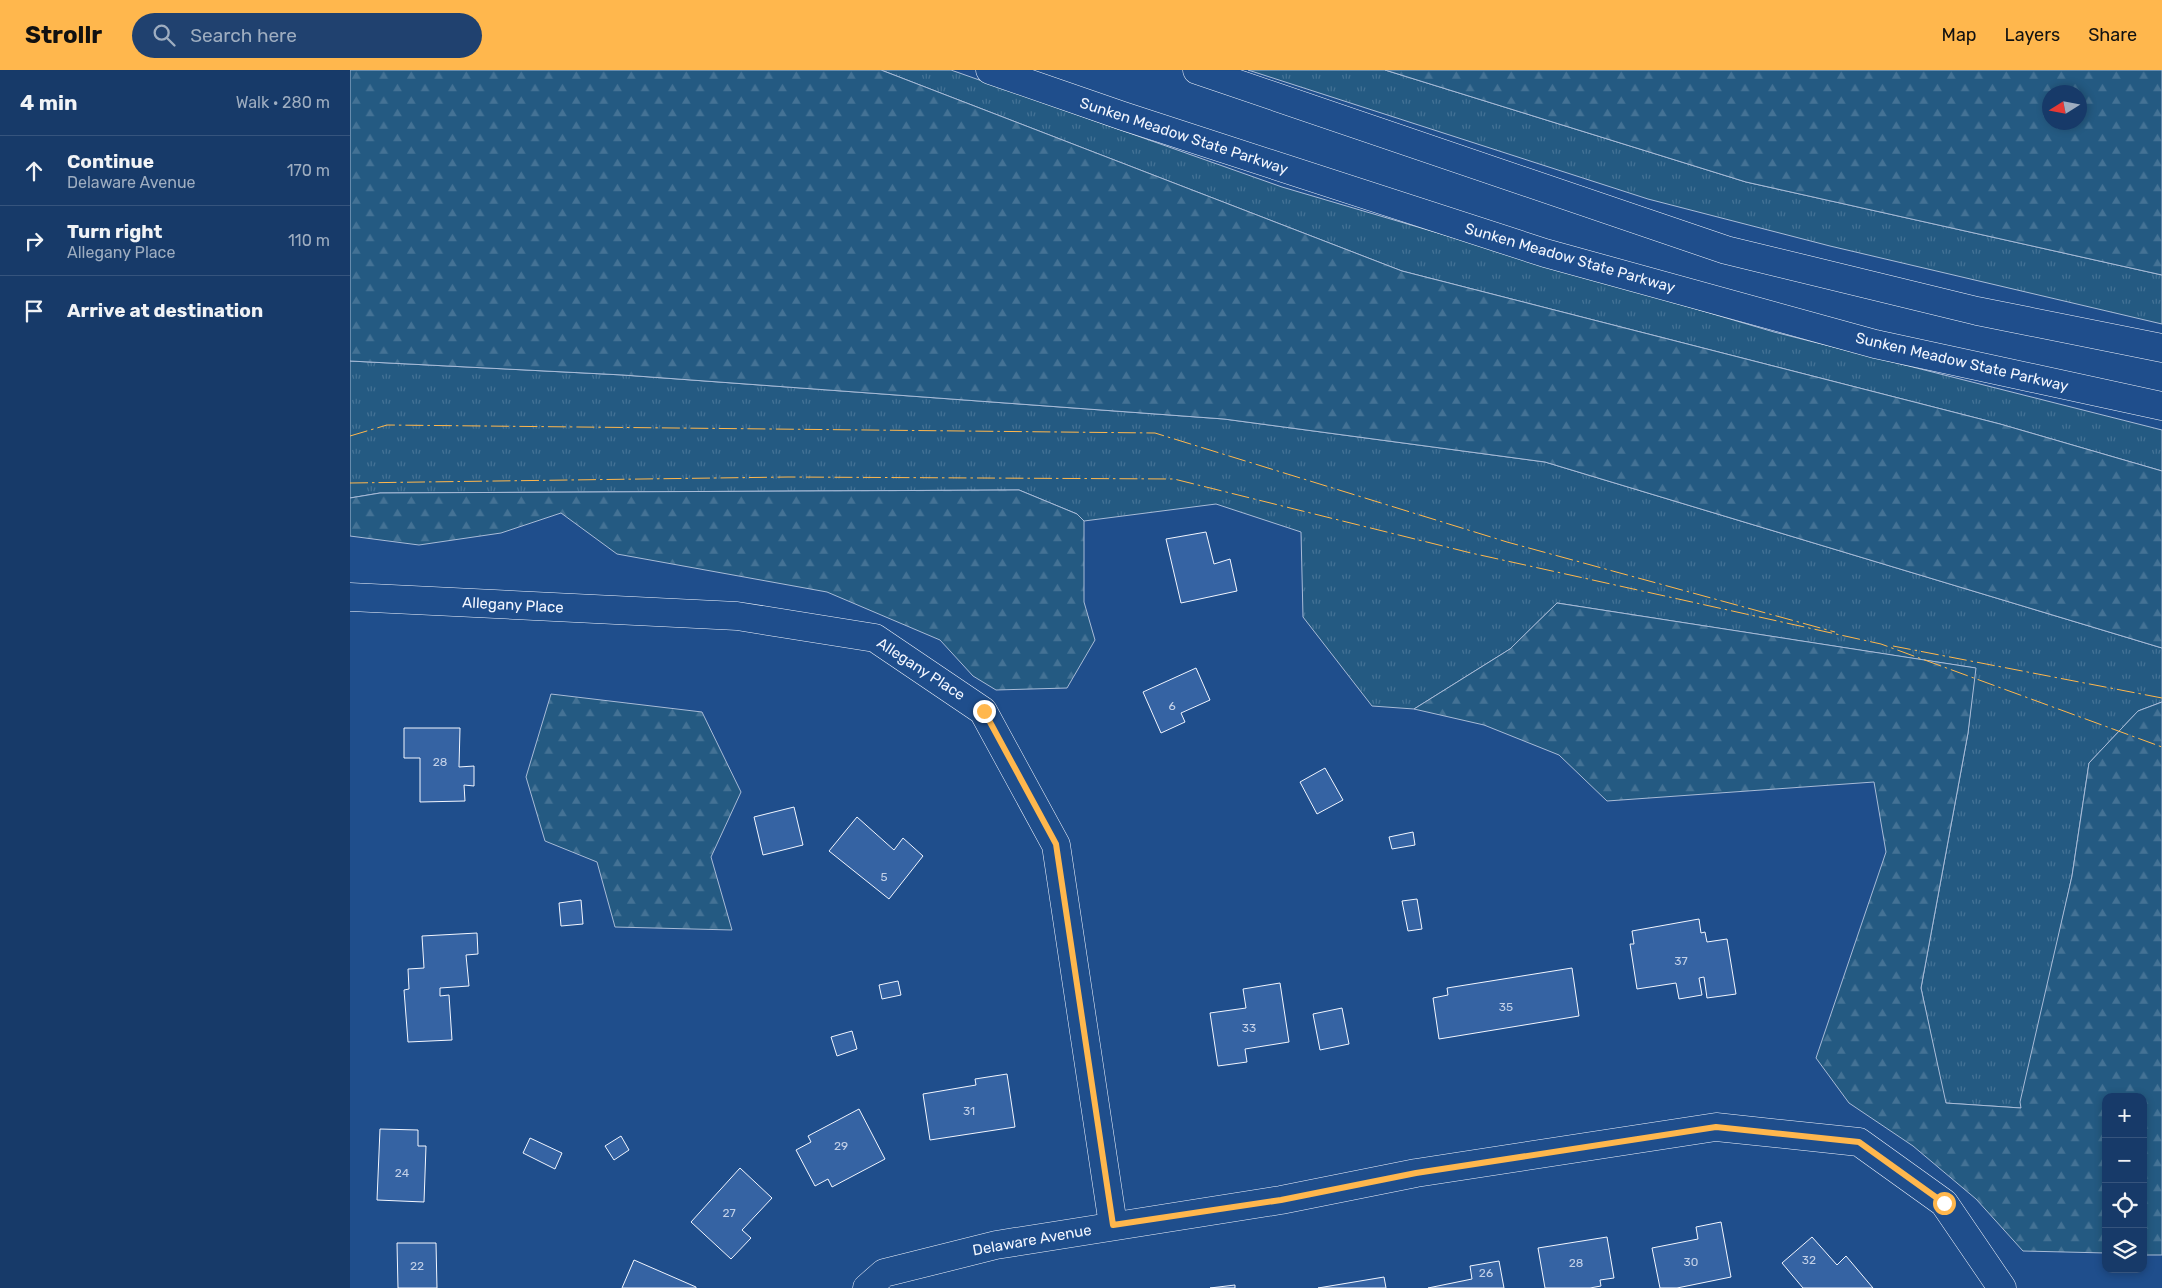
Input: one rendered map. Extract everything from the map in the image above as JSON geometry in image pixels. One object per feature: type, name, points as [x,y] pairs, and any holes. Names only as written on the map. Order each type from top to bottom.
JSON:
[{"type":"main road","name":"Sunken Meadow State Parkway","points":[[990,70],[1123,116],[1545,253],[1875,344],[2162,406]]},
{"type":"main road","points":[[1197,70],[1726,250],[1977,311],[2162,348]]},
{"type":"main road","name":"Allegany Place","points":[[350,597],[737,616],[876,638],[984,711],[1056,844],[1113,1225]]},
{"type":"main road","name":"Delaware Avenue","points":[[867,1288],[884,1273],[996,1245],[1113,1225],[1281,1200],[1416,1173],[1716,1127],[1859,1142],[1944,1203],[2002,1288]]},
{"type":"green space","points":[[350,70],[881,70],[1402,271],[2000,424],[2162,471],[2162,648],[1545,462],[1224,419],[623,375],[350,361]]},
{"type":"green space","points":[[881,70],[951,70],[1282,187],[1774,332],[2162,430],[2162,471],[2000,424],[1402,271]]},
{"type":"green space","points":[[1248,70],[1385,70],[1746,182],[2162,275],[2162,324],[1830,246],[1648,199]]},
{"type":"green space","points":[[1385,70],[2162,70],[2162,275],[1746,182]]},
{"type":"green space","points":[[350,361],[623,375],[1224,419],[1545,462],[2162,648],[2162,702],[2138,711],[2089,763],[2072,876],[2021,1108],[1945,1103],[1921,988],[1968,733],[1975,668],[1557,603],[1510,649],[1414,709],[1372,706],[1303,617],[1301,532],[1216,504],[1084,521],[1077,514],[1019,490],[380,493],[350,498]]},
{"type":"green space","points":[[1019,490],[1077,514],[1084,521],[1084,602],[1095,640],[1067,688],[996,690],[973,676],[940,640],[827,592],[617,554],[561,513],[501,533],[419,545],[350,536],[350,498],[380,493]]},
{"type":"green space","points":[[1557,603],[1976,668],[1968,733],[1921,988],[1946,1103],[2021,1108],[2020,1102],[2072,876],[2089,763],[2138,711],[2162,702],[2162,1255],[2147,1255],[2147,1093],[2102,1093],[2102,1253],[2023,1251],[1976,1199],[1913,1146],[1849,1103],[1816,1058],[1886,852],[1874,782],[1607,801],[1559,755],[1484,725],[1414,709],[1510,649]]},
{"type":"green space","points":[[551,694],[702,712],[741,792],[711,857],[732,930],[615,927],[597,862],[545,841],[526,777]]},
{"type":"building","points":[[1206,532],[1214,564],[1230,559],[1237,591],[1181,603],[1166,539]]},
{"type":"building","points":[[1196,668],[1210,700],[1181,713],[1185,722],[1161,733],[1143,692]]},
{"type":"building","points":[[404,728],[460,728],[459,767],[474,766],[474,786],[464,785],[465,801],[420,802],[420,758],[404,758]]},
{"type":"building","points":[[1325,768],[1343,800],[1317,814],[1300,782]]},
{"type":"building","points":[[794,807],[803,845],[763,855],[754,817]]},
{"type":"building","points":[[857,817],[894,850],[903,838],[923,856],[889,899],[829,851]]},
{"type":"building","points":[[1413,832],[1415,845],[1392,849],[1389,837]]},
{"type":"building","points":[[1417,899],[1422,929],[1408,931],[1402,901]]},
{"type":"building","points":[[581,900],[583,924],[561,926],[559,903]]},
{"type":"building","points":[[1699,919],[1701,933],[1705,932],[1707,942],[1727,939],[1736,994],[1707,998],[1704,977],[1699,978],[1702,995],[1679,999],[1676,983],[1637,989],[1630,944],[1634,944],[1632,931]]},
{"type":"building","points":[[477,933],[478,954],[466,955],[469,986],[440,988],[440,996],[449,995],[452,1040],[408,1042],[404,990],[409,989],[408,969],[424,968],[422,936]]},
{"type":"building","points":[[1572,968],[1579,1016],[1439,1039],[1433,998],[1448,995],[1447,988]]},
{"type":"building","points":[[898,981],[901,995],[882,999],[879,985]]},
{"type":"building","points":[[1280,983],[1289,1042],[1245,1049],[1247,1062],[1218,1066],[1210,1013],[1246,1008],[1243,989]]},
{"type":"building","points":[[1342,1008],[1349,1044],[1320,1050],[1313,1014]]},
{"type":"building","points":[[852,1031],[857,1049],[837,1056],[831,1037]]},
{"type":"building","points":[[1007,1074],[1015,1127],[930,1140],[923,1094],[976,1085],[975,1079]]},
{"type":"building","points":[[859,1109],[885,1159],[832,1187],[828,1179],[815,1186],[796,1150],[811,1142],[808,1136]]},
{"type":"building","points":[[380,1129],[418,1130],[418,1146],[426,1146],[424,1202],[377,1200]]},
{"type":"building","points":[[621,1136],[629,1150],[614,1160],[605,1146]]},
{"type":"building","points":[[530,1138],[562,1153],[555,1169],[523,1153]]},
{"type":"building","points":[[740,1168],[772,1198],[742,1230],[751,1238],[731,1259],[691,1222]]},
{"type":"building","points":[[1721,1222],[1731,1277],[1677,1288],[1660,1288],[1652,1248],[1698,1239],[1696,1227]]},
{"type":"building","points":[[1607,1237],[1614,1278],[1600,1280],[1601,1286],[1590,1288],[1545,1288],[1538,1248]]},
{"type":"building","points":[[1812,1237],[1837,1265],[1846,1256],[1873,1288],[1803,1288],[1782,1263]]},
{"type":"building","points":[[397,1243],[436,1243],[437,1288],[398,1288]]},
{"type":"building","points":[[634,1260],[696,1287],[696,1288],[622,1288]]},
{"type":"building","points":[[1499,1261],[1504,1288],[1428,1288],[1472,1279],[1470,1266]]},
{"type":"building","points":[[1384,1277],[1386,1288],[1318,1288]]},
{"type":"building","points":[[1235,1285],[1235,1288],[1210,1288]]},
{"type":"power","points":[[350,436],[387,425],[1155,433],[1507,542],[1835,632]]},
{"type":"power","points":[[350,483],[788,477],[1174,479],[1471,553],[1881,644],[2162,747]]},
{"type":"power","points":[[1893,646],[2162,698]]},
{"type":"route","points":[[984,711],[1056,844],[1113,1225],[1281,1200],[1416,1173],[1716,1127],[1859,1142],[1944,1203]]}]
